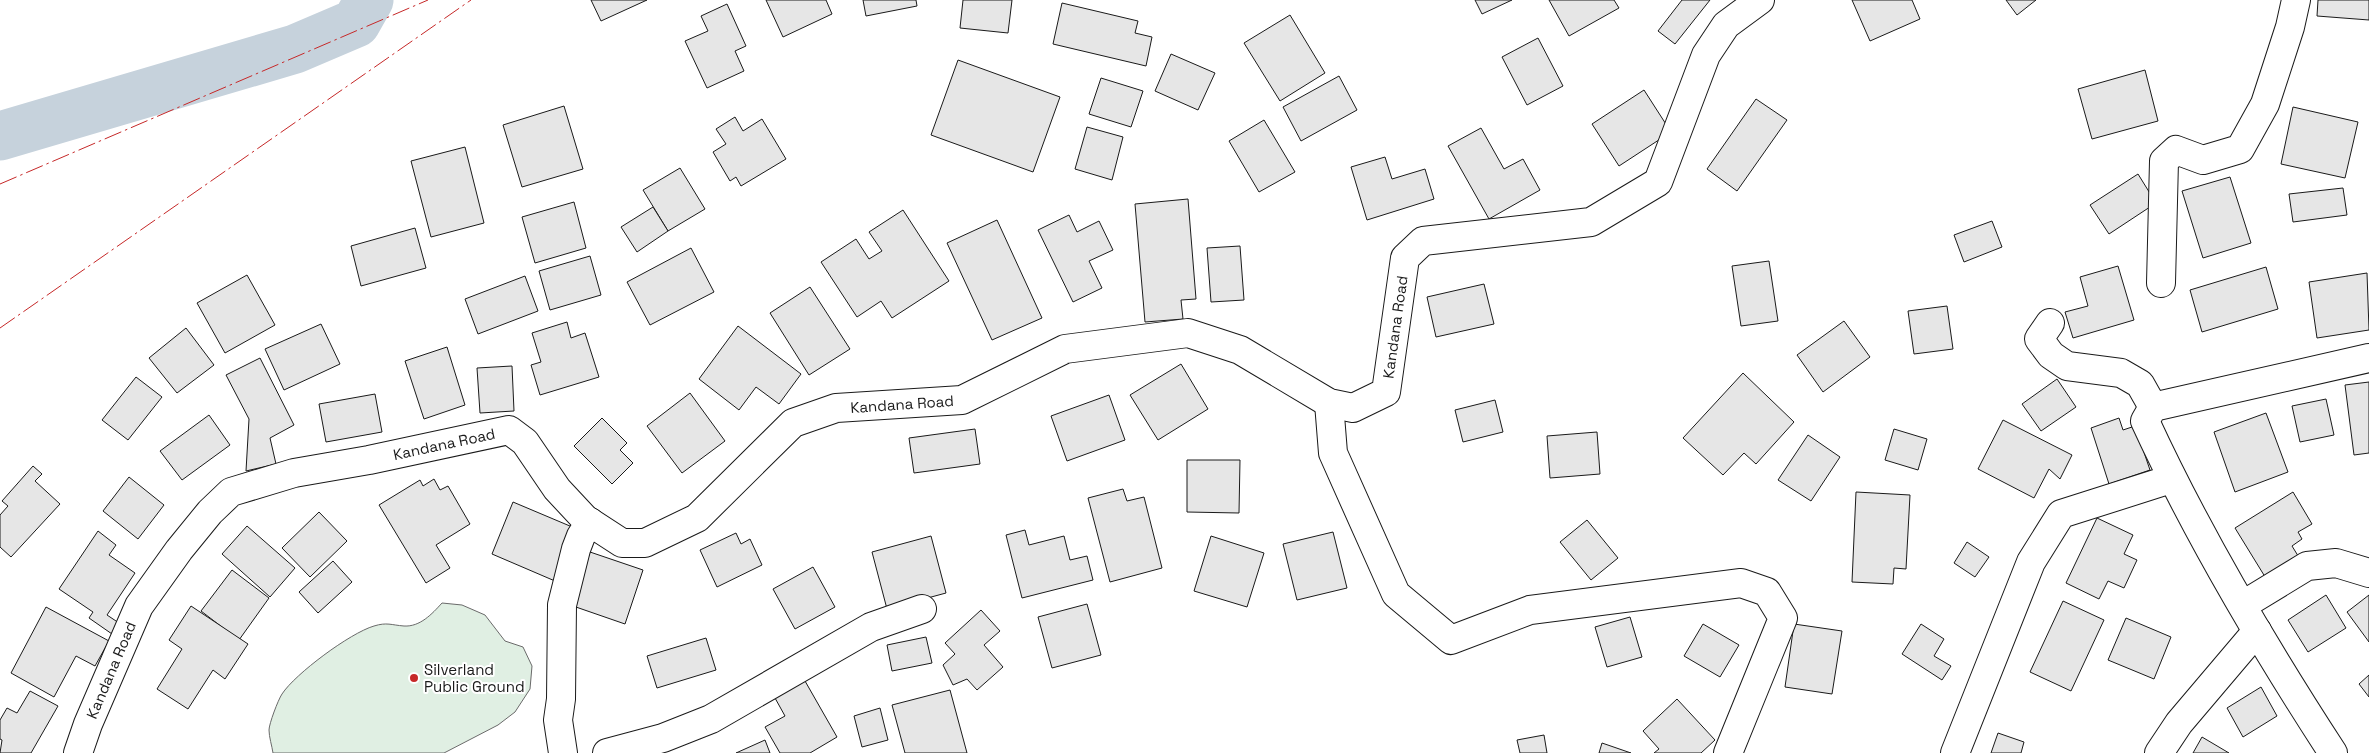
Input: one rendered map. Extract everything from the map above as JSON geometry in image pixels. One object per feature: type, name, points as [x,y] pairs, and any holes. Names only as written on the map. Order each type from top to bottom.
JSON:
[{"type":"street","name":"Kandana Road","points":[[78,753],[88,724],[139,606],[179,550],[210,512],[231,492],[294,473],[370,460],[509,430],[525,442],[557,489],[590,522],[622,543],[645,543],[697,518],[793,423],[836,408],[962,400],[1065,349],[1188,333],[1240,350],[1329,404],[1353,408],[1386,392],[1405,258],[1423,241],[1591,222],[1658,182],[1706,55],[1726,25],[1760,0]]},
{"type":"street","points":[[2161,283],[2164,161],[2176,150],[2203,160],[2240,150],[2265,104],[2290,27],[2296,0]]},
{"type":"street","points":[[2050,322],[2039,339],[2050,354],[2066,366],[2121,373],[2140,384],[2154,407]]},
{"type":"street","points":[[2333,753],[2281,673],[2257,631],[2172,479],[2145,421],[2154,407],[2369,358]]},
{"type":"street","points":[[1329,404],[1333,453],[1396,594],[1451,640],[1530,610],[1741,583],[1767,592],[1783,618],[1728,753]]},
{"type":"street","points":[[1954,753],[2031,562],[2061,514],[2172,479]]},
{"type":"street","points":[[563,753],[558,720],[561,699],[562,605],[576,549],[581,536],[590,522]]},
{"type":"street","points":[[2243,605],[2307,566],[2336,563],[2369,573]]},
{"type":"street","points":[[607,753],[663,738],[711,719],[871,627],[922,610]]},
{"type":"street","points":[[2160,753],[2179,723],[2257,631]]},
{"type":"green space","name":"Silverland Public Ground","points":[[442,603],[462,605],[485,615],[505,641],[523,647],[532,666],[530,689],[515,712],[498,725],[444,753],[273,753],[269,736],[272,718],[282,694],[298,676],[338,645],[364,630],[382,624],[410,626],[430,615]]},
{"type":"building","points":[[591,0],[647,0],[601,21]]},
{"type":"building","points":[[766,0],[826,0],[832,14],[783,37]]},
{"type":"building","points":[[863,0],[916,0],[917,6],[866,16]]},
{"type":"building","points":[[963,0],[1012,0],[1008,33],[960,28]]},
{"type":"building","points":[[1475,0],[1512,0],[1482,14]]},
{"type":"building","points":[[1549,0],[1614,0],[1619,8],[1569,36]]},
{"type":"building","points":[[1682,0],[1710,0],[1675,44],[1658,31]]},
{"type":"building","points":[[1852,0],[1912,0],[1920,19],[1870,41]]},
{"type":"building","points":[[2006,0],[2036,0],[2017,15]]},
{"type":"building","points":[[2318,0],[2369,0],[2369,20],[2317,16]]},
{"type":"building","points":[[1062,3],[1138,21],[1135,33],[1152,37],[1146,66],[1053,44]]},
{"type":"building","points":[[727,4],[746,46],[735,51],[744,71],[707,88],[685,41],[708,31],[701,16]]},
{"type":"building","points":[[1290,15],[1325,73],[1280,101],[1244,43]]},
{"type":"building","points":[[1538,38],[1563,86],[1527,105],[1502,57]]},
{"type":"building","points":[[1171,54],[1215,73],[1198,110],[1155,91]]},
{"type":"building","points":[[958,60],[1060,97],[1033,172],[931,135]]},
{"type":"building","points":[[2145,70],[2158,121],[2092,139],[2078,89]]},
{"type":"building","points":[[1339,76],[1357,110],[1301,141],[1283,107]]},
{"type":"building","points":[[1101,78],[1143,91],[1131,127],[1089,114]]},
{"type":"building","points":[[1644,90],[1671,132],[1619,166],[1592,124]]},
{"type":"building","points":[[1756,99],[1787,120],[1737,191],[1707,169]]},
{"type":"building","points":[[564,106],[583,169],[522,187],[503,125]]},
{"type":"building","points":[[2293,107],[2358,122],[2345,178],[2281,164]]},
{"type":"building","points":[[735,117],[743,131],[762,119],[786,159],[741,186],[736,177],[730,181],[713,152],[726,144],[716,129]]},
{"type":"building","points":[[1264,120],[1295,172],[1259,192],[1229,141]]},
{"type":"building","points":[[1087,127],[1123,137],[1112,180],[1075,169]]},
{"type":"building","points":[[1481,128],[1504,169],[1523,159],[1540,190],[1489,219],[1448,146]]},
{"type":"building","points":[[465,147],[484,223],[431,237],[411,161]]},
{"type":"building","points":[[1385,157],[1392,179],[1425,169],[1434,199],[1367,220],[1351,167]]},
{"type":"building","points":[[680,168],[705,209],[668,231],[643,190]]},
{"type":"building","points":[[2138,174],[2156,203],[2109,234],[2090,205]]},
{"type":"building","points":[[2230,177],[2251,243],[2203,258],[2182,191]]},
{"type":"building","points":[[2343,188],[2347,215],[2293,222],[2289,194]]},
{"type":"building","points":[[1188,199],[1196,299],[1181,300],[1183,319],[1145,322],[1135,204]]},
{"type":"building","points":[[574,202],[586,248],[535,263],[522,217]]},
{"type":"building","points":[[653,207],[668,231],[637,252],[621,227]]},
{"type":"building","points":[[903,210],[949,281],[892,318],[881,301],[857,317],[821,262],[856,239],[869,259],[882,251],[869,232]]},
{"type":"building","points":[[1069,215],[1077,232],[1099,221],[1113,250],[1089,261],[1102,288],[1073,302],[1038,230]]},
{"type":"building","points":[[997,220],[1042,318],[992,340],[947,243]]},
{"type":"building","points":[[1992,221],[2002,247],[1964,262],[1954,235]]},
{"type":"building","points":[[415,228],[426,268],[361,286],[351,246]]},
{"type":"building","points":[[1240,246],[1244,300],[1211,302],[1207,248]]},
{"type":"building","points":[[691,248],[714,292],[650,325],[627,282]]},
{"type":"building","points":[[590,256],[601,295],[550,310],[539,271]]},
{"type":"building","points":[[1769,261],[1778,321],[1741,326],[1732,266]]},
{"type":"building","points":[[2118,266],[2134,320],[2073,338],[2065,312],[2088,306],[2080,277]]},
{"type":"building","points":[[2266,267],[2278,309],[2202,332],[2190,290]]},
{"type":"building","points":[[2367,273],[2369,330],[2317,338],[2309,282]]},
{"type":"building","points":[[247,275],[275,325],[225,353],[197,303]]},
{"type":"building","points":[[525,276],[538,311],[478,334],[465,299]]},
{"type":"building","points":[[1484,284],[1494,324],[1436,337],[1427,297]]},
{"type":"building","points":[[810,287],[850,349],[809,375],[770,313]]},
{"type":"building","points":[[1947,306],[1953,349],[1914,354],[1908,311]]},
{"type":"building","points":[[1844,321],[1870,357],[1823,392],[1797,355]]},
{"type":"building","points":[[567,322],[571,338],[585,333],[599,377],[540,395],[531,365],[541,362],[532,333]]},
{"type":"building","points":[[321,324],[340,364],[284,390],[265,349]]},
{"type":"building","points":[[738,326],[801,374],[779,404],[756,387],[739,410],[699,379]]},
{"type":"building","points":[[186,328],[214,365],[177,393],[149,358]]},
{"type":"building","points":[[447,347],[465,405],[424,419],[405,361]]},
{"type":"building","points":[[260,358],[294,425],[270,438],[276,464],[246,471],[249,419],[226,375]]},
{"type":"building","points":[[1181,364],[1208,409],[1158,440],[1130,395]]},
{"type":"building","points":[[512,366],[514,411],[480,413],[477,368]]},
{"type":"building","points":[[1743,373],[1794,422],[1756,464],[1744,453],[1723,475],[1683,438]]},
{"type":"building","points":[[136,377],[162,397],[128,440],[102,420]]},
{"type":"building","points":[[2057,379],[2076,407],[2041,431],[2022,404]]},
{"type":"building","points":[[2369,382],[2369,453],[2354,455],[2345,385]]},
{"type":"building","points":[[690,393],[725,441],[682,473],[647,426]]},
{"type":"building","points":[[375,394],[382,432],[326,442],[319,404]]},
{"type":"building","points":[[1109,395],[1125,440],[1067,461],[1051,416]]},
{"type":"building","points":[[2326,399],[2334,435],[2300,442],[2292,406]]},
{"type":"building","points":[[1495,400],[1503,432],[1463,442],[1455,410]]},
{"type":"building","points":[[2266,413],[2288,472],[2235,492],[2214,432]]},
{"type":"building","points":[[209,415],[230,445],[182,480],[160,451]]},
{"type":"building","points":[[602,418],[627,443],[620,450],[633,463],[612,484],[574,446]]},
{"type":"building","points":[[2119,418],[2123,430],[2135,426],[2150,470],[2109,484],[2091,428]]},
{"type":"building","points":[[2003,420],[2072,455],[2060,479],[2049,469],[2034,498],[1978,469]]},
{"type":"building","points":[[975,429],[980,464],[914,473],[909,438]]},
{"type":"building","points":[[1894,429],[1927,439],[1918,470],[1885,460]]},
{"type":"building","points":[[1597,432],[1600,474],[1550,478],[1547,436]]},
{"type":"building","points":[[1808,435],[1840,457],[1811,501],[1778,480]]},
{"type":"building","points":[[1187,460],[1240,460],[1239,513],[1187,512]]},
{"type":"building","points":[[33,466],[42,474],[35,481],[60,504],[11,557],[0,547],[0,515],[8,506],[2,501]]},
{"type":"building","points":[[129,477],[164,505],[138,539],[103,511]]},
{"type":"building","points":[[434,479],[440,490],[448,486],[470,524],[436,545],[450,568],[426,583],[379,505],[420,480],[423,486]]},
{"type":"building","points":[[1123,489],[1127,501],[1144,497],[1162,568],[1110,582],[1088,498]]},
{"type":"building","points":[[1856,492],[1910,495],[1906,569],[1894,568],[1893,584],[1852,582]]},
{"type":"building","points":[[2293,492],[2312,524],[2298,532],[2302,539],[2292,546],[2300,559],[2267,580],[2235,528]]},
{"type":"building","points":[[513,502],[577,529],[555,581],[492,554]]},
{"type":"building","points":[[319,512],[347,541],[310,577],[282,548]]},
{"type":"building","points":[[2097,518],[2133,535],[2124,554],[2137,560],[2124,588],[2108,581],[2099,599],[2066,583]]},
{"type":"building","points":[[1587,520],[1618,558],[1591,580],[1560,542]]},
{"type":"building","points":[[247,526],[295,568],[270,597],[222,554]]},
{"type":"building","points":[[1025,530],[1029,545],[1064,536],[1070,560],[1087,556],[1093,580],[1022,598],[1006,535]]},
{"type":"building","points":[[98,531],[116,545],[109,555],[135,573],[107,615],[119,623],[112,634],[89,618],[93,612],[59,589]]},
{"type":"building","points":[[1333,532],[1347,588],[1297,600],[1283,544]]},
{"type":"building","points":[[736,533],[741,544],[750,539],[762,565],[717,587],[700,550]]},
{"type":"building","points":[[931,536],[946,593],[887,609],[872,552]]},
{"type":"building","points":[[1211,536],[1264,553],[1247,607],[1194,591]]},
{"type":"building","points":[[1967,542],[1989,557],[1975,577],[1954,563]]},
{"type":"building","points":[[590,552],[643,570],[625,624],[573,606]]},
{"type":"building","points":[[333,561],[352,582],[318,613],[299,592]]},
{"type":"building","points":[[813,567],[835,607],[795,629],[773,589]]},
{"type":"building","points":[[232,570],[269,598],[239,640],[201,611]]},
{"type":"building","points":[[2326,595],[2346,628],[2308,652],[2288,620]]},
{"type":"building","points":[[2369,595],[2369,642],[2347,612]]},
{"type":"building","points":[[2063,601],[2104,620],[2071,691],[2030,672]]},
{"type":"building","points":[[1087,604],[1101,655],[1052,668],[1038,617]]},
{"type":"building","points":[[191,606],[248,644],[225,679],[213,670],[188,709],[157,689],[182,649],[169,640]]},
{"type":"building","points":[[46,607],[109,641],[95,666],[76,656],[54,697],[11,673]]},
{"type":"building","points":[[981,610],[1000,631],[984,645],[1003,667],[977,690],[967,679],[953,685],[943,665],[955,654],[945,643]]},
{"type":"building","points":[[1630,617],[1642,657],[1607,667],[1595,627]]},
{"type":"building","points":[[2126,618],[2171,637],[2154,679],[2108,660]]},
{"type":"building","points":[[1703,624],[1739,645],[1720,677],[1684,656]]},
{"type":"building","points":[[1794,624],[1842,631],[1832,694],[1785,687]]},
{"type":"building","points":[[1921,624],[1944,639],[1934,656],[1951,666],[1942,680],[1902,654]]},
{"type":"building","points":[[926,637],[932,663],[892,671],[887,645]]},
{"type":"building","points":[[706,638],[716,670],[657,688],[647,656]]},
{"type":"building","points":[[2369,675],[2369,697],[2359,684]]},
{"type":"building","points":[[805,681],[837,737],[810,753],[780,753],[765,727],[785,716],[775,698]]},
{"type":"building","points":[[2261,687],[2277,716],[2243,737],[2227,708]]},
{"type":"building","points":[[950,690],[967,753],[905,753],[892,705]]},
{"type":"building","points":[[30,691],[58,706],[31,753],[0,753],[2,740],[0,739],[0,720],[7,708],[17,713]]},
{"type":"building","points":[[1677,699],[1715,740],[1701,753],[1654,753],[1659,749],[1643,731]]},
{"type":"building","points":[[880,708],[888,740],[862,747],[854,716]]},
{"type":"building","points":[[1998,733],[2024,742],[2021,753],[1991,753]]},
{"type":"building","points":[[1544,735],[1547,753],[1520,753],[1517,740]]},
{"type":"building","points":[[2202,737],[2229,753],[2193,753]]},
{"type":"building","points":[[765,740],[770,753],[736,753]]},
{"type":"building","points":[[1602,743],[1631,753],[1599,753]]},
{"type":"waterway","points":[[0,136],[295,49],[356,23],[369,0]]},
{"type":"power","points":[[0,184],[428,0]]},
{"type":"power","points":[[0,328],[471,0]]},
{"type":"place","name":"Silverland Public Ground","points":[[414,678]]}]
